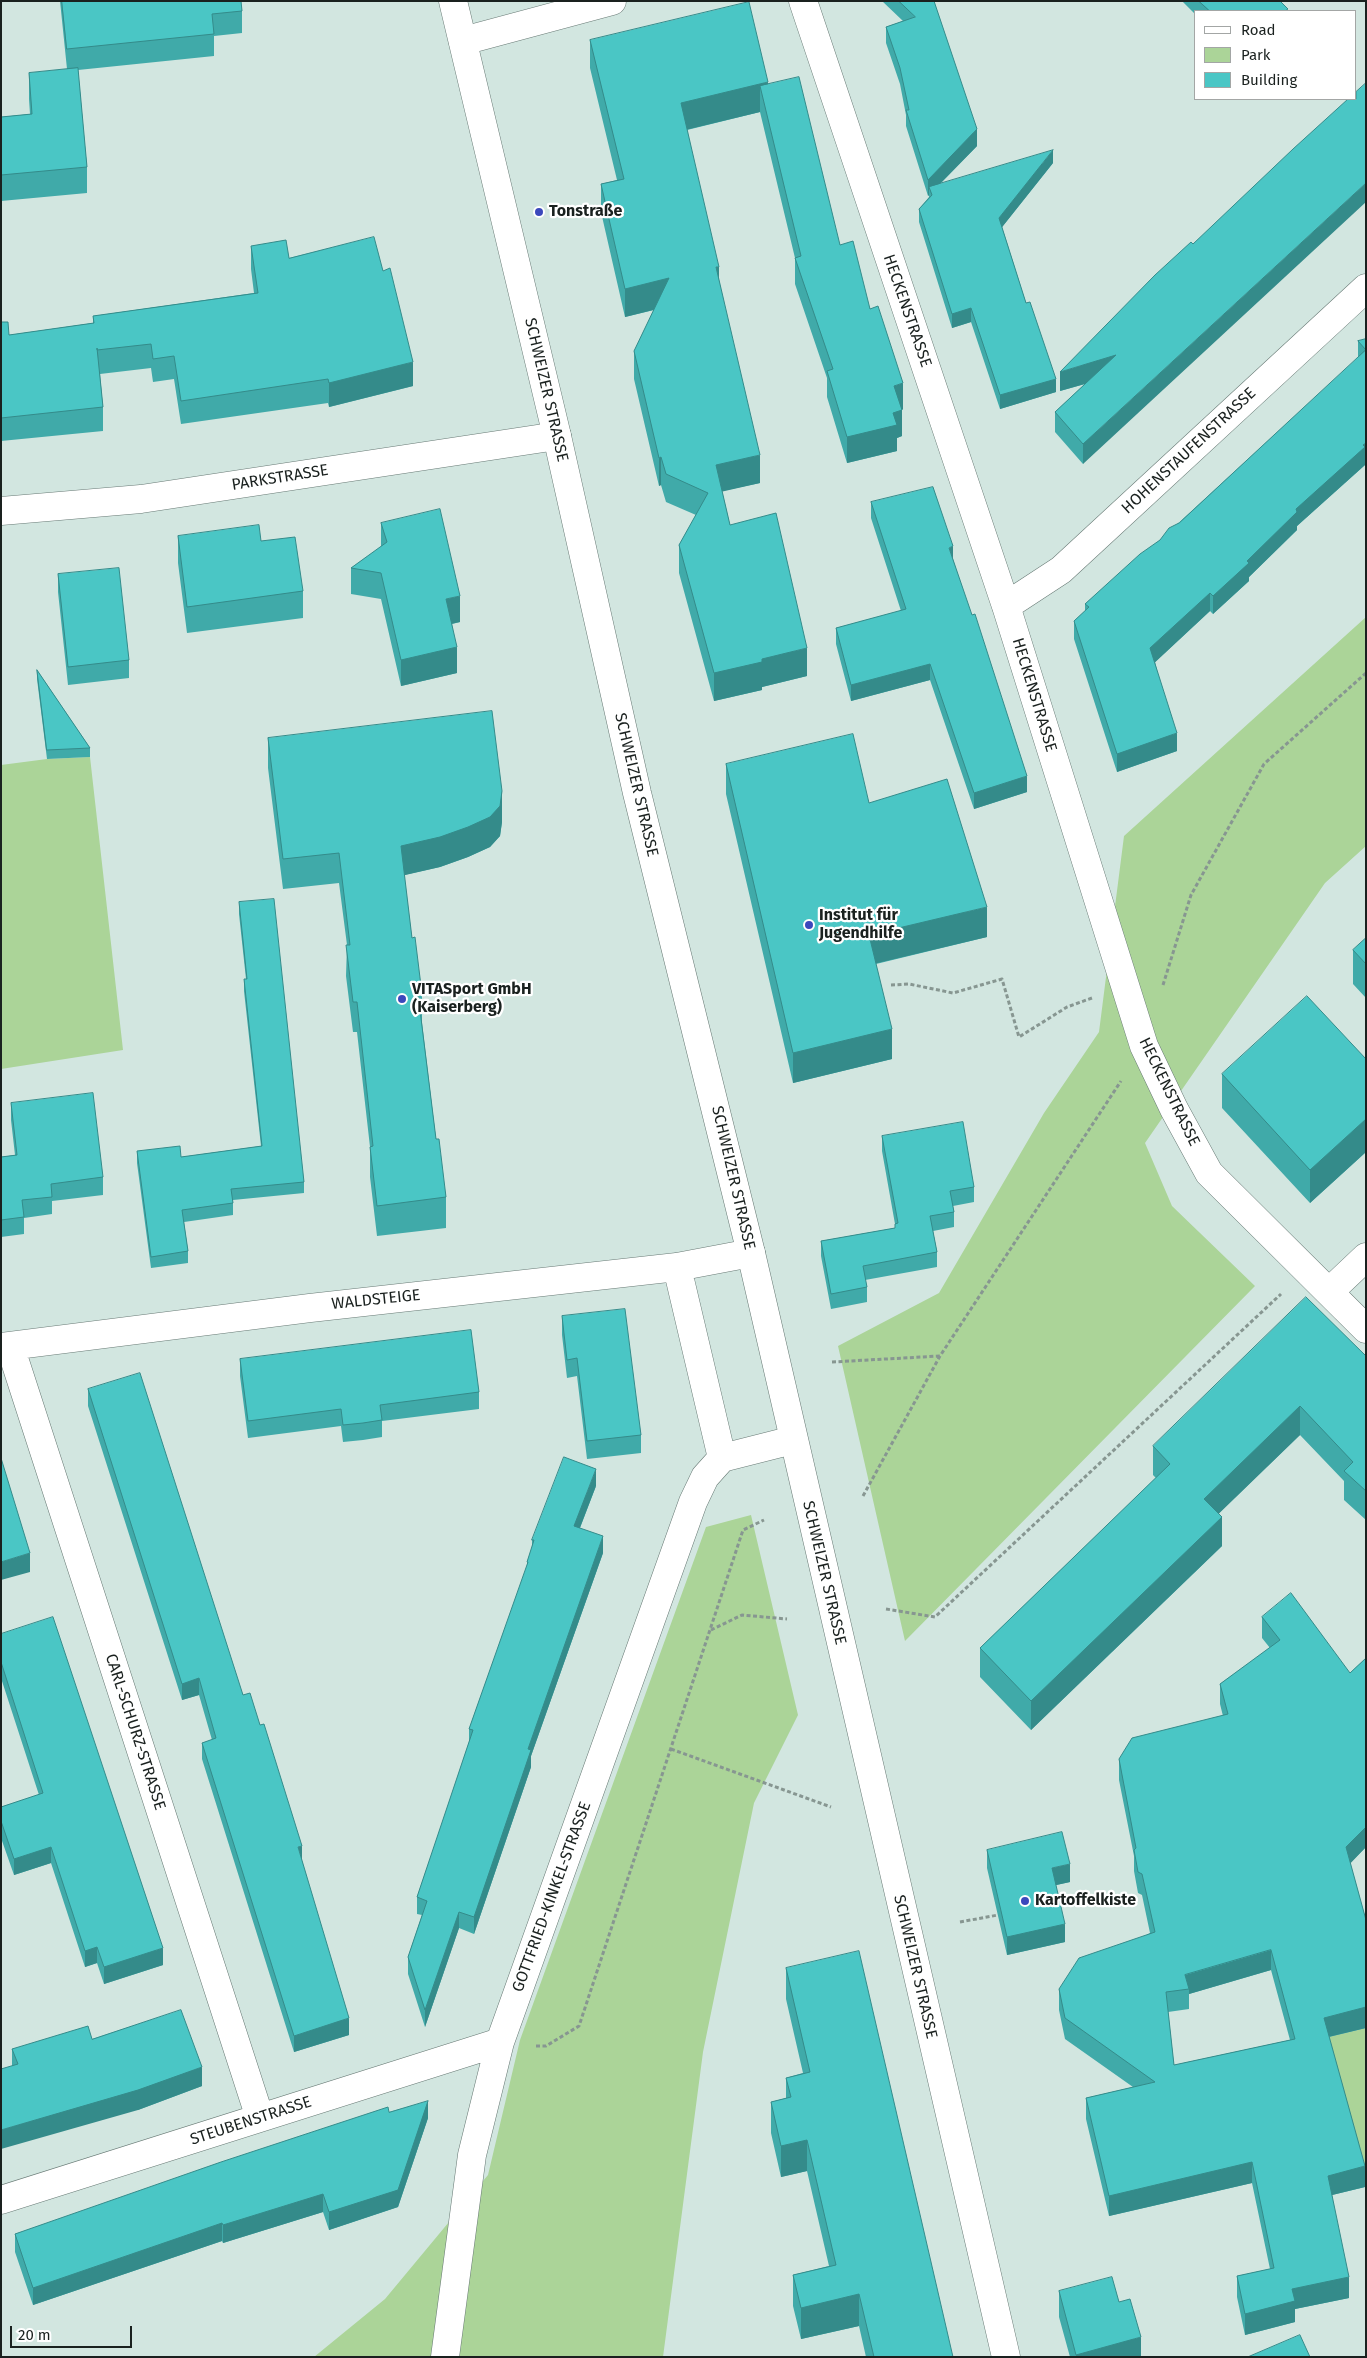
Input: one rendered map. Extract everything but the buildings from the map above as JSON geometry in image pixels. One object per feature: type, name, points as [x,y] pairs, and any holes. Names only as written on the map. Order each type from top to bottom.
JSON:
[{"type":"street","name":"SCHWEIZER STRASSE","points":[[453,1],[557,436],[637,792],[750,1252],[1006,2357]]},
{"type":"street","points":[[462,41],[612,1]]},
{"type":"street","name":"HECKENSTRASSE","points":[[803,1],[1006,606],[1144,1046],[1174,1110],[1209,1173],[1366,1329]]},
{"type":"street","name":"HOHENSTAUFENSTRASSE","points":[[1006,606],[1061,570],[1366,288]]},
{"type":"street","name":"PARKSTRASSE","points":[[1,511],[141,499],[557,436]]},
{"type":"street","name":"WALDSTEIGE","points":[[6,1347],[310,1308],[677,1267],[750,1252]]},
{"type":"street","points":[[1329,1292],[1366,1257]]},
{"type":"street","points":[[677,1267],[722,1458],[793,1440]]},
{"type":"street","name":"CARL-SCHURZ-STRASSE","points":[[6,1347],[260,2118]]},
{"type":"street","name":"GOTTFRIED-KINKEL-STRASSE","points":[[445,2357],[472,2155],[500,2042],[693,1502],[705,1478],[722,1458]]},
{"type":"street","name":"STEUBENSTRASSE","points":[[1,2200],[500,2042]]},
{"type":"path","points":[[1162,989],[1191,895],[1264,764],[1366,673]]},
{"type":"path","points":[[891,985],[909,984],[953,992],[1002,980],[1019,1038],[1067,1007],[1126,986]]},
{"type":"path","points":[[863,1496],[940,1356],[1144,1046]]},
{"type":"path","points":[[886,1609],[935,1617],[1306,1270]]},
{"type":"path","points":[[832,1362],[940,1356]]},
{"type":"path","points":[[500,2042],[546,2046],[579,2026],[743,1530],[764,1520]]},
{"type":"path","points":[[710,1630],[742,1615],[787,1619]]},
{"type":"path","points":[[671,1749],[831,1807]]},
{"type":"path","points":[[960,1922],[998,1915]]},
{"type":"green space","points":[[1366,617],[1366,846],[1325,883],[1145,1143],[1172,1206],[1255,1286],[905,1641],[838,1346],[939,1293],[1044,1113],[1099,1032],[1124,836]]},
{"type":"green space","points":[[90,757],[123,1050],[1,1069],[1,765],[47,759]]},
{"type":"green space","points":[[751,1515],[798,1715],[754,1803],[703,2052],[663,2357],[314,2357],[385,2299],[488,2175],[520,2040],[706,1527]]},
{"type":"green space","points":[[1366,2028],[1366,2188],[1324,2038]]},
{"type":"place","name":"Tonstraße","points":[[539,212]]},
{"type":"place","name":"Institut für Jugendhilfe","points":[[809,925]]},
{"type":"place","name":"VITASport GmbH (Kaiserberg)","points":[[402,999]]},
{"type":"place","name":"Kartoffelkiste","points":[[1025,1901]]}]
